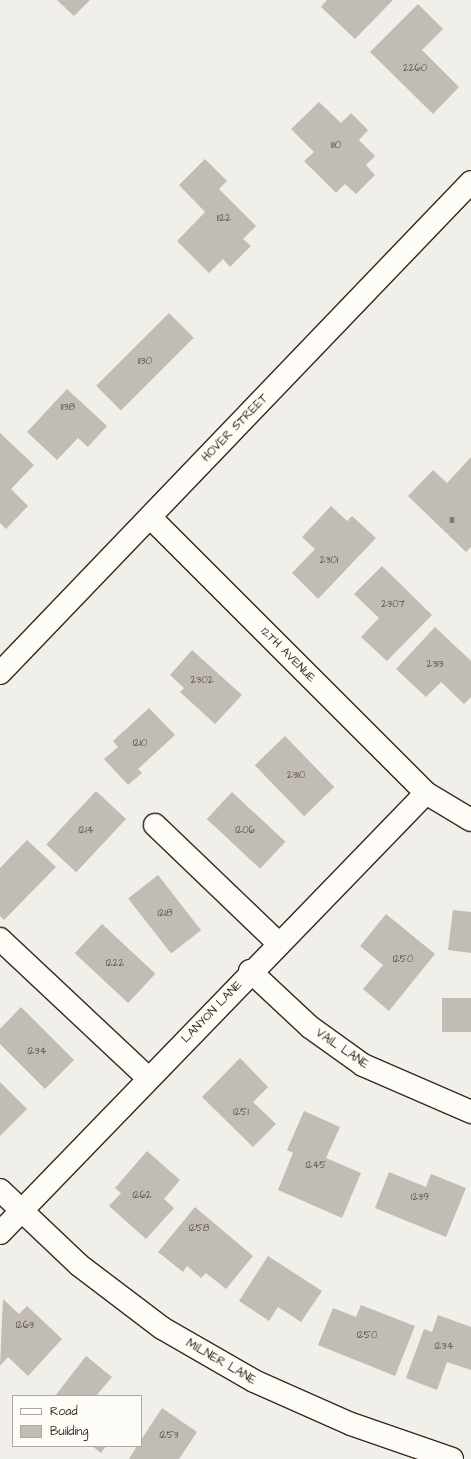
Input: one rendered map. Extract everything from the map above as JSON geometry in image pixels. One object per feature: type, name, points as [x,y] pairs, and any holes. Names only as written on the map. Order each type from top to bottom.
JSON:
[{"type":"street","name":"HOVER STREET","points":[[0,673],[471,182]]},
{"type":"street","name":"12TH AVENUE","points":[[150,517],[426,793],[471,820]]},
{"type":"street","name":"LANYON LANE","points":[[0,1233],[250,971],[426,793]]},
{"type":"street","points":[[154,825],[278,943]]},
{"type":"street","points":[[0,939],[148,1078]]},
{"type":"street","name":"VAIL LANE","points":[[250,971],[310,1027],[363,1065],[471,1112]]},
{"type":"street","name":"MILNER LANE","points":[[0,1190],[79,1265],[162,1328],[254,1381],[430,1457],[452,1459]]},
{"type":"building","points":[[57,0],[90,0],[74,16]]},
{"type":"building","points":[[327,0],[393,0],[355,39],[321,7]]},
{"type":"building","points":[[418,4],[443,29],[422,50],[459,87],[433,114],[370,52]]},
{"type":"building","points":[[319,102],[341,123],[351,113],[368,130],[359,140],[375,156],[366,165],[375,175],[356,194],[345,184],[336,193],[304,161],[314,152],[291,129]]},
{"type":"building","points":[[205,159],[227,181],[219,189],[256,226],[243,239],[251,246],[230,267],[223,259],[209,273],[177,241],[205,212],[179,185]]},
{"type":"building","points":[[169,313],[194,338],[121,411],[96,386]]},
{"type":"building","points":[[67,389],[107,426],[88,447],[78,438],[57,460],[27,432]]},
{"type":"building","points":[[0,433],[34,465],[11,489],[28,506],[6,529],[0,523]]},
{"type":"building","points":[[471,457],[471,547],[466,552],[408,496],[433,470],[447,483]]},
{"type":"building","points":[[331,506],[347,521],[352,516],[376,538],[318,599],[292,573],[315,549],[302,537]]},
{"type":"building","points":[[382,566],[432,615],[387,661],[361,637],[379,618],[354,594]]},
{"type":"building","points":[[435,627],[471,661],[471,697],[464,704],[441,682],[426,697],[396,669]]},
{"type":"building","points":[[192,650],[242,695],[215,724],[180,692],[184,688],[170,675]]},
{"type":"building","points":[[149,708],[175,735],[138,769],[142,773],[128,785],[104,759],[118,747],[113,741]]},
{"type":"building","points":[[285,736],[334,787],[304,816],[255,765]]},
{"type":"building","points":[[96,791],[126,819],[76,872],[46,844]]},
{"type":"building","points":[[232,792],[285,842],[260,869],[207,819]]},
{"type":"building","points":[[27,840],[56,867],[4,920],[0,916],[0,868]]},
{"type":"building","points":[[158,875],[201,930],[171,954],[128,898]]},
{"type":"building","points":[[453,910],[471,912],[471,953],[448,950]]},
{"type":"building","points":[[386,914],[435,954],[389,1011],[363,989],[383,965],[360,946]]},
{"type":"building","points":[[102,924],[155,974],[128,1003],[75,953]]},
{"type":"building","points":[[442,998],[471,998],[471,1032],[442,1032]]},
{"type":"building","points":[[21,1007],[74,1060],[45,1089],[0,1044],[0,1029]]},
{"type":"building","points":[[240,1058],[268,1087],[253,1102],[276,1124],[253,1147],[202,1097]]},
{"type":"building","points":[[0,1082],[27,1109],[0,1136]]},
{"type":"building","points":[[304,1111],[340,1127],[326,1158],[361,1173],[342,1218],[278,1190],[293,1153],[287,1150]]},
{"type":"building","points":[[147,1151],[180,1180],[164,1199],[174,1208],[146,1239],[109,1206],[121,1193],[115,1188]]},
{"type":"building","points":[[389,1172],[426,1187],[431,1174],[466,1188],[446,1237],[375,1208]]},
{"type":"building","points":[[195,1207],[253,1256],[226,1289],[206,1273],[201,1278],[187,1266],[183,1272],[158,1252]]},
{"type":"building","points":[[268,1256],[322,1291],[301,1322],[278,1307],[269,1321],[239,1301]]},
{"type":"building","points":[[3,1299],[19,1314],[27,1306],[62,1339],[28,1376],[8,1357],[0,1366]]},
{"type":"building","points":[[361,1305],[415,1326],[395,1376],[318,1345],[333,1308],[356,1317]]},
{"type":"building","points":[[438,1315],[471,1327],[471,1370],[447,1362],[437,1390],[406,1378],[424,1329],[432,1332]]},
{"type":"building","points":[[86,1356],[112,1377],[97,1395],[56,1395]]},
{"type":"building","points":[[162,1408],[197,1432],[179,1459],[129,1459],[136,1447],[142,1447],[142,1438]]},
{"type":"building","points":[[93,1447],[105,1447],[101,1453]]}]
